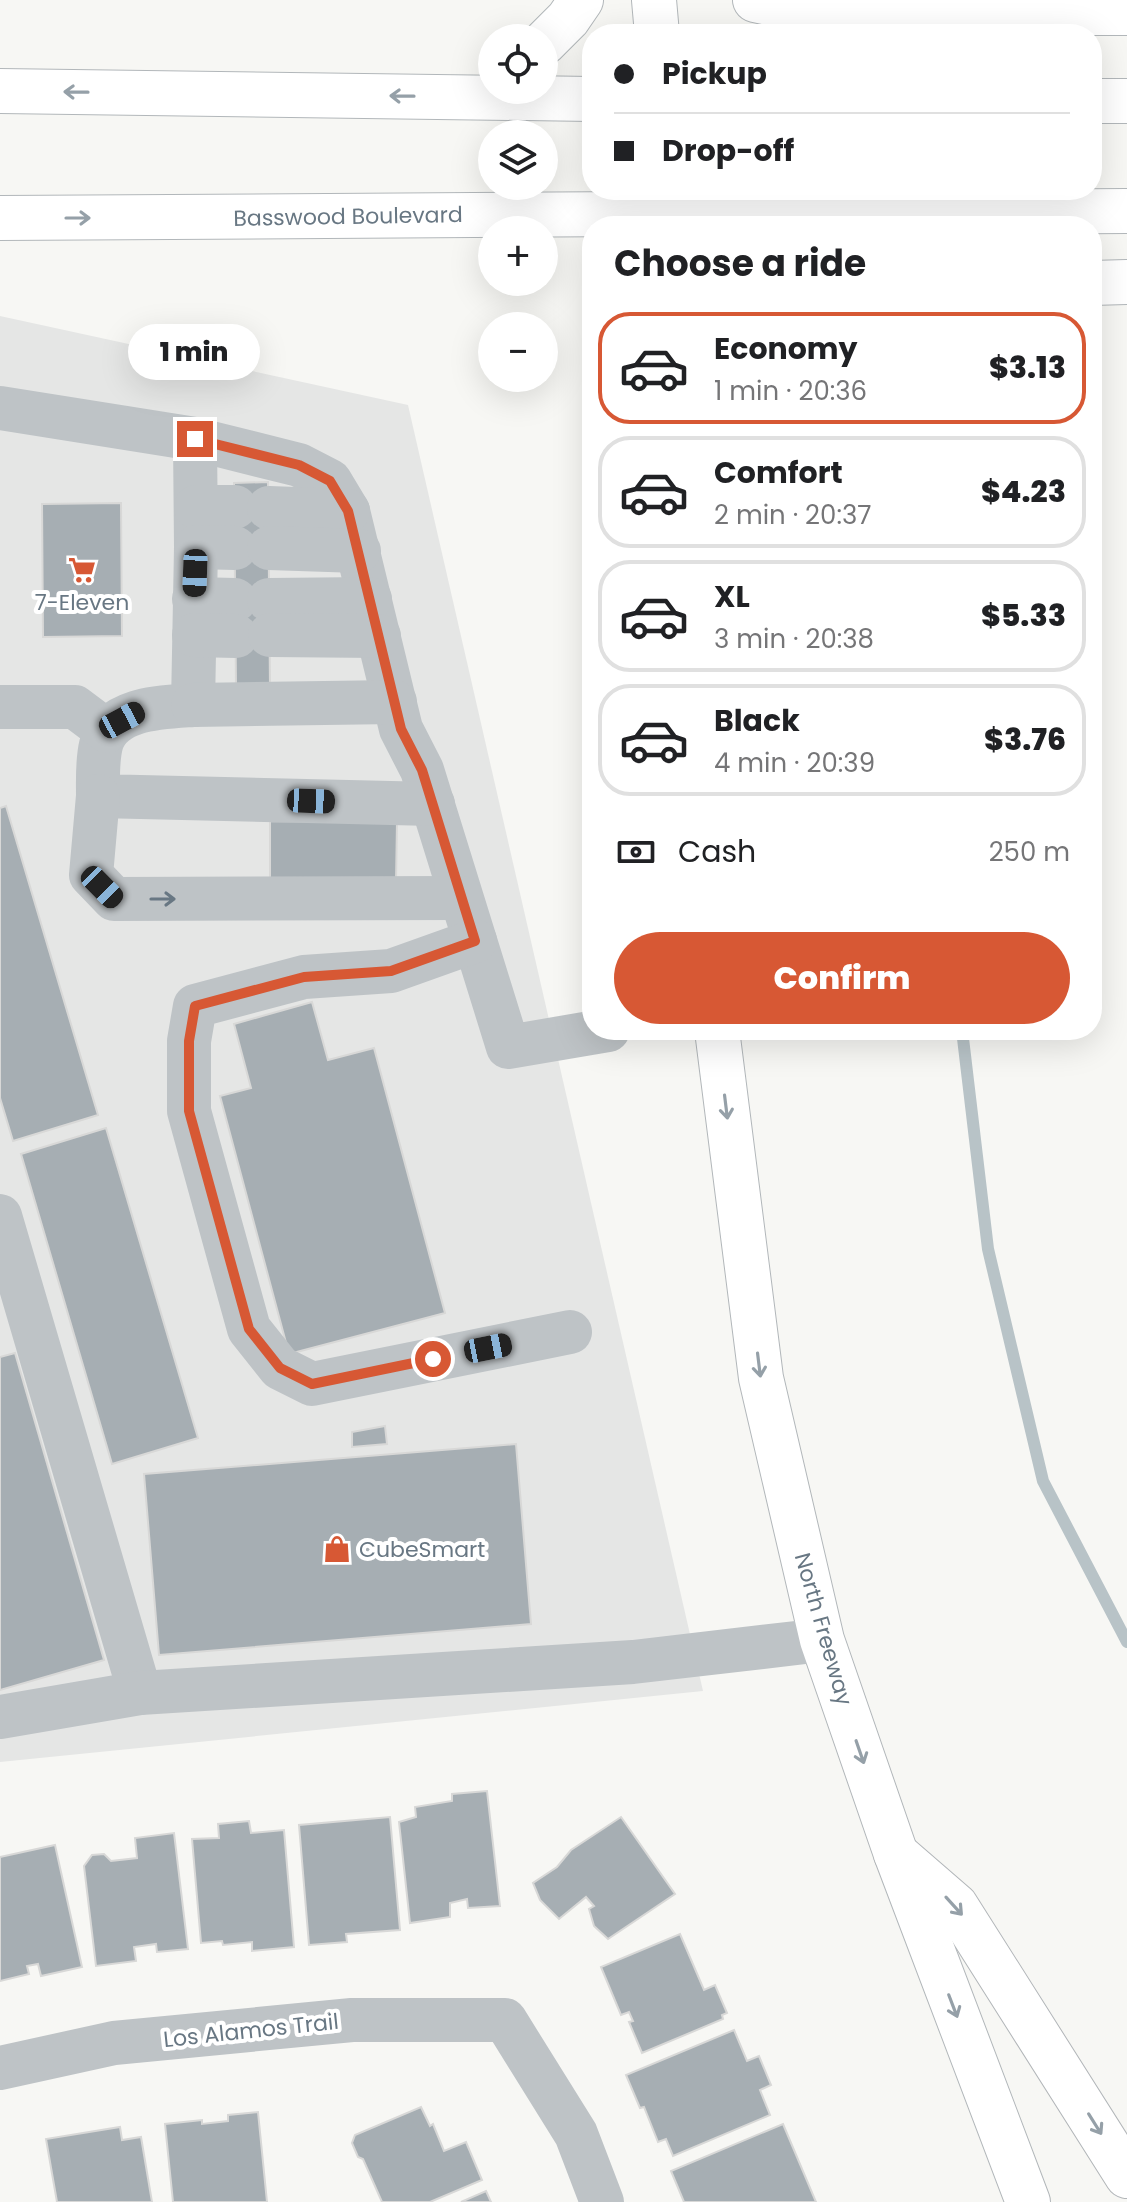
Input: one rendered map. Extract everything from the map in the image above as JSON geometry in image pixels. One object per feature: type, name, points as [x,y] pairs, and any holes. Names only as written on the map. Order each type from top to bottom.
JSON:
[{"type":"main road","points":[[558,29],[581,0]]},
{"type":"main road","points":[[654,0],[656,24]]},
{"type":"main road","points":[[755,0],[813,13],[1127,13]]},
{"type":"main road","points":[[445,97],[478,81]]},
{"type":"main road","points":[[0,91],[445,97],[582,113]]},
{"type":"main road","points":[[1102,101],[1127,101]]},
{"type":"main road","name":"Basswood Boulevard","points":[[0,218],[665,210],[1127,211]]},
{"type":"main road","points":[[1102,283],[1127,282]]},
{"type":"main road","name":"North Freeway","points":[[718,1040],[761,1378],[822,1640],[896,1854],[1028,2202]]},
{"type":"main road","points":[[896,1854],[956,1906],[1127,2176]]},
{"type":"street","points":[[0,408],[195,439],[299,465],[330,481],[354,531],[401,729],[422,770],[508,1047],[582,1034]]},
{"type":"street","points":[[193,705],[233,618],[233,528],[195,439]]},
{"type":"street","points":[[233,528],[354,531]]},
{"type":"street","points":[[233,618],[375,617]]},
{"type":"street","points":[[395,702],[146,708],[107,731],[101,746],[91,875],[114,899],[461,898]]},
{"type":"street","points":[[0,707],[75,707],[107,731]]},
{"type":"street","points":[[98,796],[433,804]]},
{"type":"street","points":[[475,941],[391,971],[304,977],[195,1006],[189,1041],[189,1111],[249,1329],[280,1368],[312,1384],[570,1332]]},
{"type":"street","points":[[0,1216],[140,1693]]},
{"type":"street","points":[[0,1717],[140,1693],[633,1662],[822,1640]]},
{"type":"street","name":"Los Alamos Trail","points":[[0,2068],[114,2043],[352,2020],[505,2020],[576,2134],[602,2202]]},
{"type":"shaded area","points":[[0,316],[408,405],[703,1691],[0,1762]]},
{"type":"building","points":[[268,482],[270,686],[236,686],[234,483]]},
{"type":"building","name":"7-Eleven","points":[[121,503],[122,636],[43,637],[42,504]]},
{"type":"building","points":[[6,806],[98,1115],[13,1141],[0,1098],[0,808]]},
{"type":"building","points":[[270,821],[397,822],[396,882],[270,880]]},
{"type":"building","points":[[312,1002],[328,1060],[374,1048],[445,1313],[289,1354],[220,1096],[251,1088],[234,1024]]},
{"type":"building","points":[[106,1128],[198,1438],[112,1464],[21,1154]]},
{"type":"building","points":[[15,1353],[104,1660],[0,1690],[0,1357]]},
{"type":"building","points":[[385,1426],[387,1444],[352,1447],[352,1432]]},
{"type":"building","name":"CubeSmart","points":[[516,1444],[531,1624],[159,1655],[144,1474]]},
{"type":"building","points":[[487,1791],[500,1906],[468,1908],[467,1899],[450,1903],[450,1917],[410,1923],[399,1822],[416,1817],[415,1807],[452,1801],[452,1794]]},
{"type":"building","points":[[390,1817],[400,1930],[346,1934],[347,1942],[309,1945],[299,1825]]},
{"type":"building","points":[[621,1817],[675,1894],[608,1939],[594,1926],[589,1909],[594,1906],[586,1897],[559,1919],[540,1900],[533,1883],[557,1867],[571,1850]]},
{"type":"building","points":[[249,1821],[251,1833],[284,1830],[294,1947],[252,1951],[252,1942],[223,1945],[222,1941],[201,1943],[192,1839],[219,1838],[218,1824]]},
{"type":"building","points":[[174,1833],[188,1949],[157,1952],[156,1944],[134,1947],[136,1961],[96,1966],[84,1866],[92,1855],[104,1854],[111,1861],[137,1858],[135,1838]]},
{"type":"building","points":[[55,1845],[82,1967],[41,1976],[38,1964],[27,1966],[29,1974],[0,1981],[0,1857]]},
{"type":"building","points":[[680,1934],[704,1990],[715,1985],[727,2013],[722,2015],[723,2019],[642,2053],[629,2022],[633,2021],[629,2012],[621,2015],[601,1967]]},
{"type":"building","points":[[734,2030],[747,2061],[759,2056],[771,2085],[760,2090],[770,2115],[673,2156],[666,2139],[658,2142],[644,2107],[640,2108],[626,2075]]},
{"type":"building","points":[[421,2107],[430,2126],[433,2124],[444,2151],[466,2142],[482,2180],[430,2202],[382,2202],[363,2159],[358,2157],[352,2143],[355,2135]]},
{"type":"building","points":[[258,2112],[267,2202],[173,2202],[165,2124],[228,2121],[228,2115]]},
{"type":"building","points":[[783,2124],[816,2202],[684,2202],[671,2171]]},
{"type":"building","points":[[120,2127],[122,2140],[141,2137],[152,2202],[57,2202],[46,2139]]},
{"type":"building","points":[[486,2191],[491,2202],[461,2202]]},
{"type":"waterway","points":[[963,1040],[988,1249],[1043,1481],[1127,1642]]},
{"type":"place","name":"7-Eleven","points":[[82,570]]},
{"type":"place","name":"CubeSmart","points":[[337,1549]]},
{"type":"route","points":[[195,439],[299,465],[330,481],[348,511],[401,729],[422,770],[475,941],[391,971],[304,977],[195,1006],[189,1041],[189,1111],[249,1329],[280,1368],[312,1384],[433,1359]]}]
